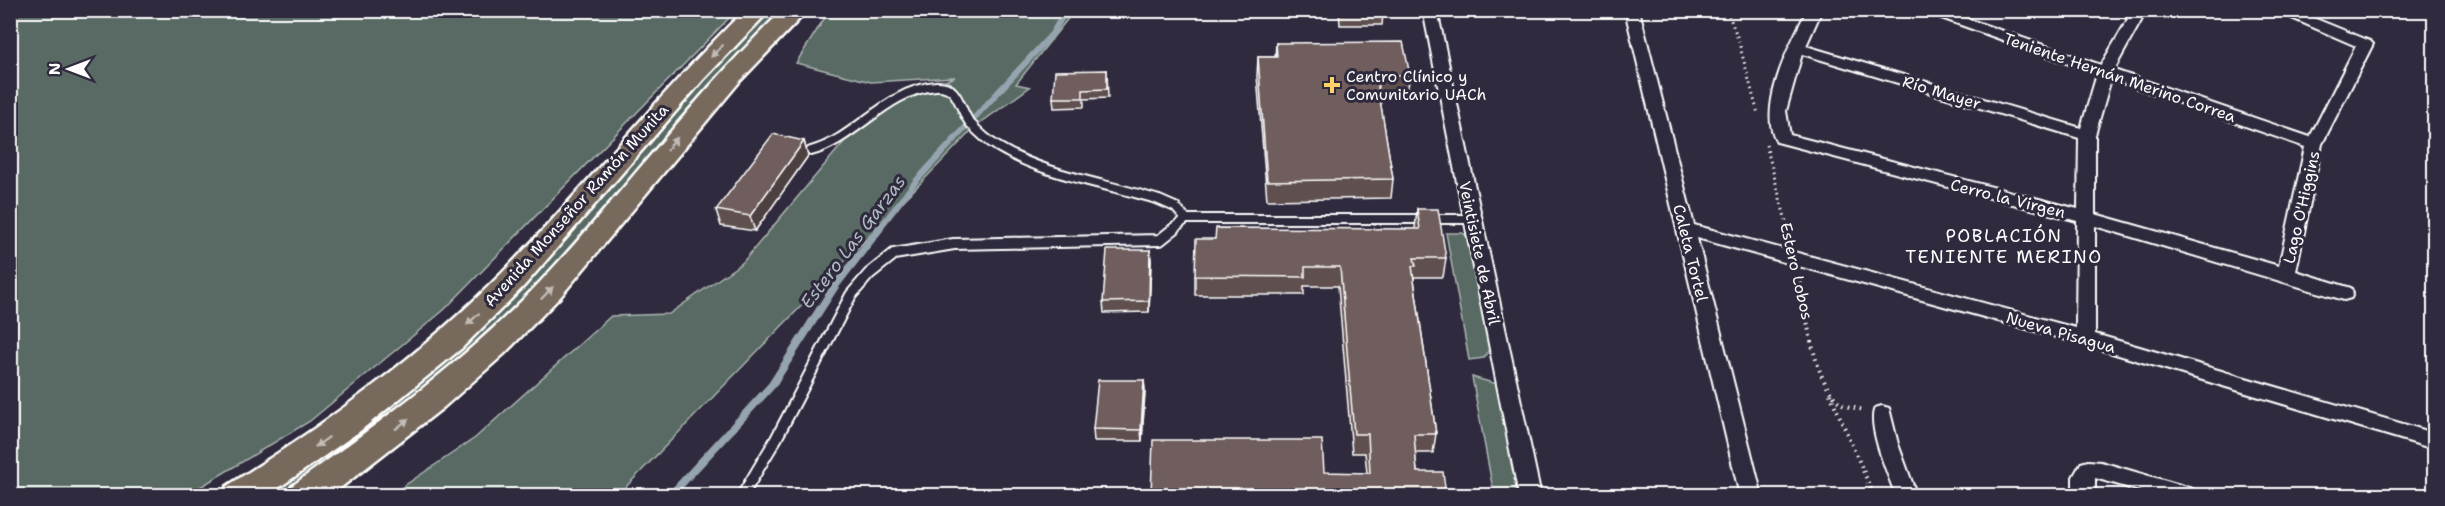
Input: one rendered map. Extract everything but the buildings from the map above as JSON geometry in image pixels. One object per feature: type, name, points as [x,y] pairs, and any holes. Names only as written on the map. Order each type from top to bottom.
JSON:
[{"type":"main road","name":"Avenida Monseñor Ramón Munita","points":[[240,495],[353,420],[457,334],[533,259],[687,81],[759,10]]},
{"type":"main road","name":"Avenida Monseñor Ramón Munita","points":[[304,495],[416,413],[516,325],[574,263],[724,82],[797,10]]},
{"type":"street","name":"Veintisiete de Abril","points":[[1430,10],[1530,495]]},
{"type":"street","name":"Caleta Tortel","points":[[1632,10],[1751,495]]},
{"type":"street","points":[[1772,135],[1797,48],[1815,10]]},
{"type":"street","name":"Teniente Hernán Merino Correa","points":[[1926,10],[2314,144]]},
{"type":"street","points":[[2085,338],[2088,218],[2087,135],[2106,71],[2138,14],[2118,10]]},
{"type":"street","name":"Lago O'Higgins","points":[[2280,10],[2365,45],[2314,144],[2286,274]]},
{"type":"street","name":"Río Mayer","points":[[1797,48],[2087,135]]},
{"type":"street","name":"Cerro la Virgen","points":[[1772,135],[1780,135],[1789,142],[2088,218],[2286,274],[2344,293]]},
{"type":"street","name":"Nueva Pisagua","points":[[1685,229],[2085,338],[2434,441]]},
{"type":"street","points":[[1882,414],[1888,444],[1907,495]]},
{"type":"street","points":[[2084,495],[2084,477],[2088,470],[2101,470],[2187,495]]},
{"type":"lane","points":[[811,151],[822,148],[904,96],[920,89],[945,87],[960,99],[970,123],[1004,149],[1039,164],[1159,200],[1175,207],[1186,219]]},
{"type":"lane","points":[[742,495],[776,439],[851,295],[869,274],[894,254],[954,244],[1160,240],[1186,219],[1473,219]]},
{"type":"path","points":[[1728,10],[1759,120]]},
{"type":"path","name":"Estero Lobos","points":[[1772,135],[1811,334],[1828,388]]},
{"type":"path","points":[[1828,388],[1842,404],[1882,414]]},
{"type":"path","points":[[1828,388],[1874,495]]},
{"type":"green space","points":[[10,11],[736,11],[444,310],[310,421],[187,495],[11,495]]},
{"type":"green space","points":[[770,11],[786,11],[495,333],[331,464],[285,495],[257,496],[306,464]]},
{"type":"green space","points":[[829,11],[1074,11],[1016,84],[1030,87],[975,127],[618,495],[389,496],[475,438],[611,316],[669,314],[743,262],[869,112],[955,77],[871,82],[796,63]]},
{"type":"green space","points":[[1446,233],[1462,233],[1468,236],[1490,348],[1484,358],[1469,360]]},
{"type":"green space","points":[[1472,377],[1497,384],[1519,495],[1494,495]]},
{"type":"waterway","name":"Estero Las Garzas","points":[[879,229],[916,181],[1052,34],[1066,10]]},
{"type":"waterway","name":"Estero Las Garzas","points":[[670,496],[772,385],[835,286],[880,228]]},
{"type":"place","name":"Centro Clínico y Comunitario UACh","points":[[1332,85]]},
{"type":"district","name":"POBLACIÓN TENIENTE MERINO","points":[[2004,246]]}]
